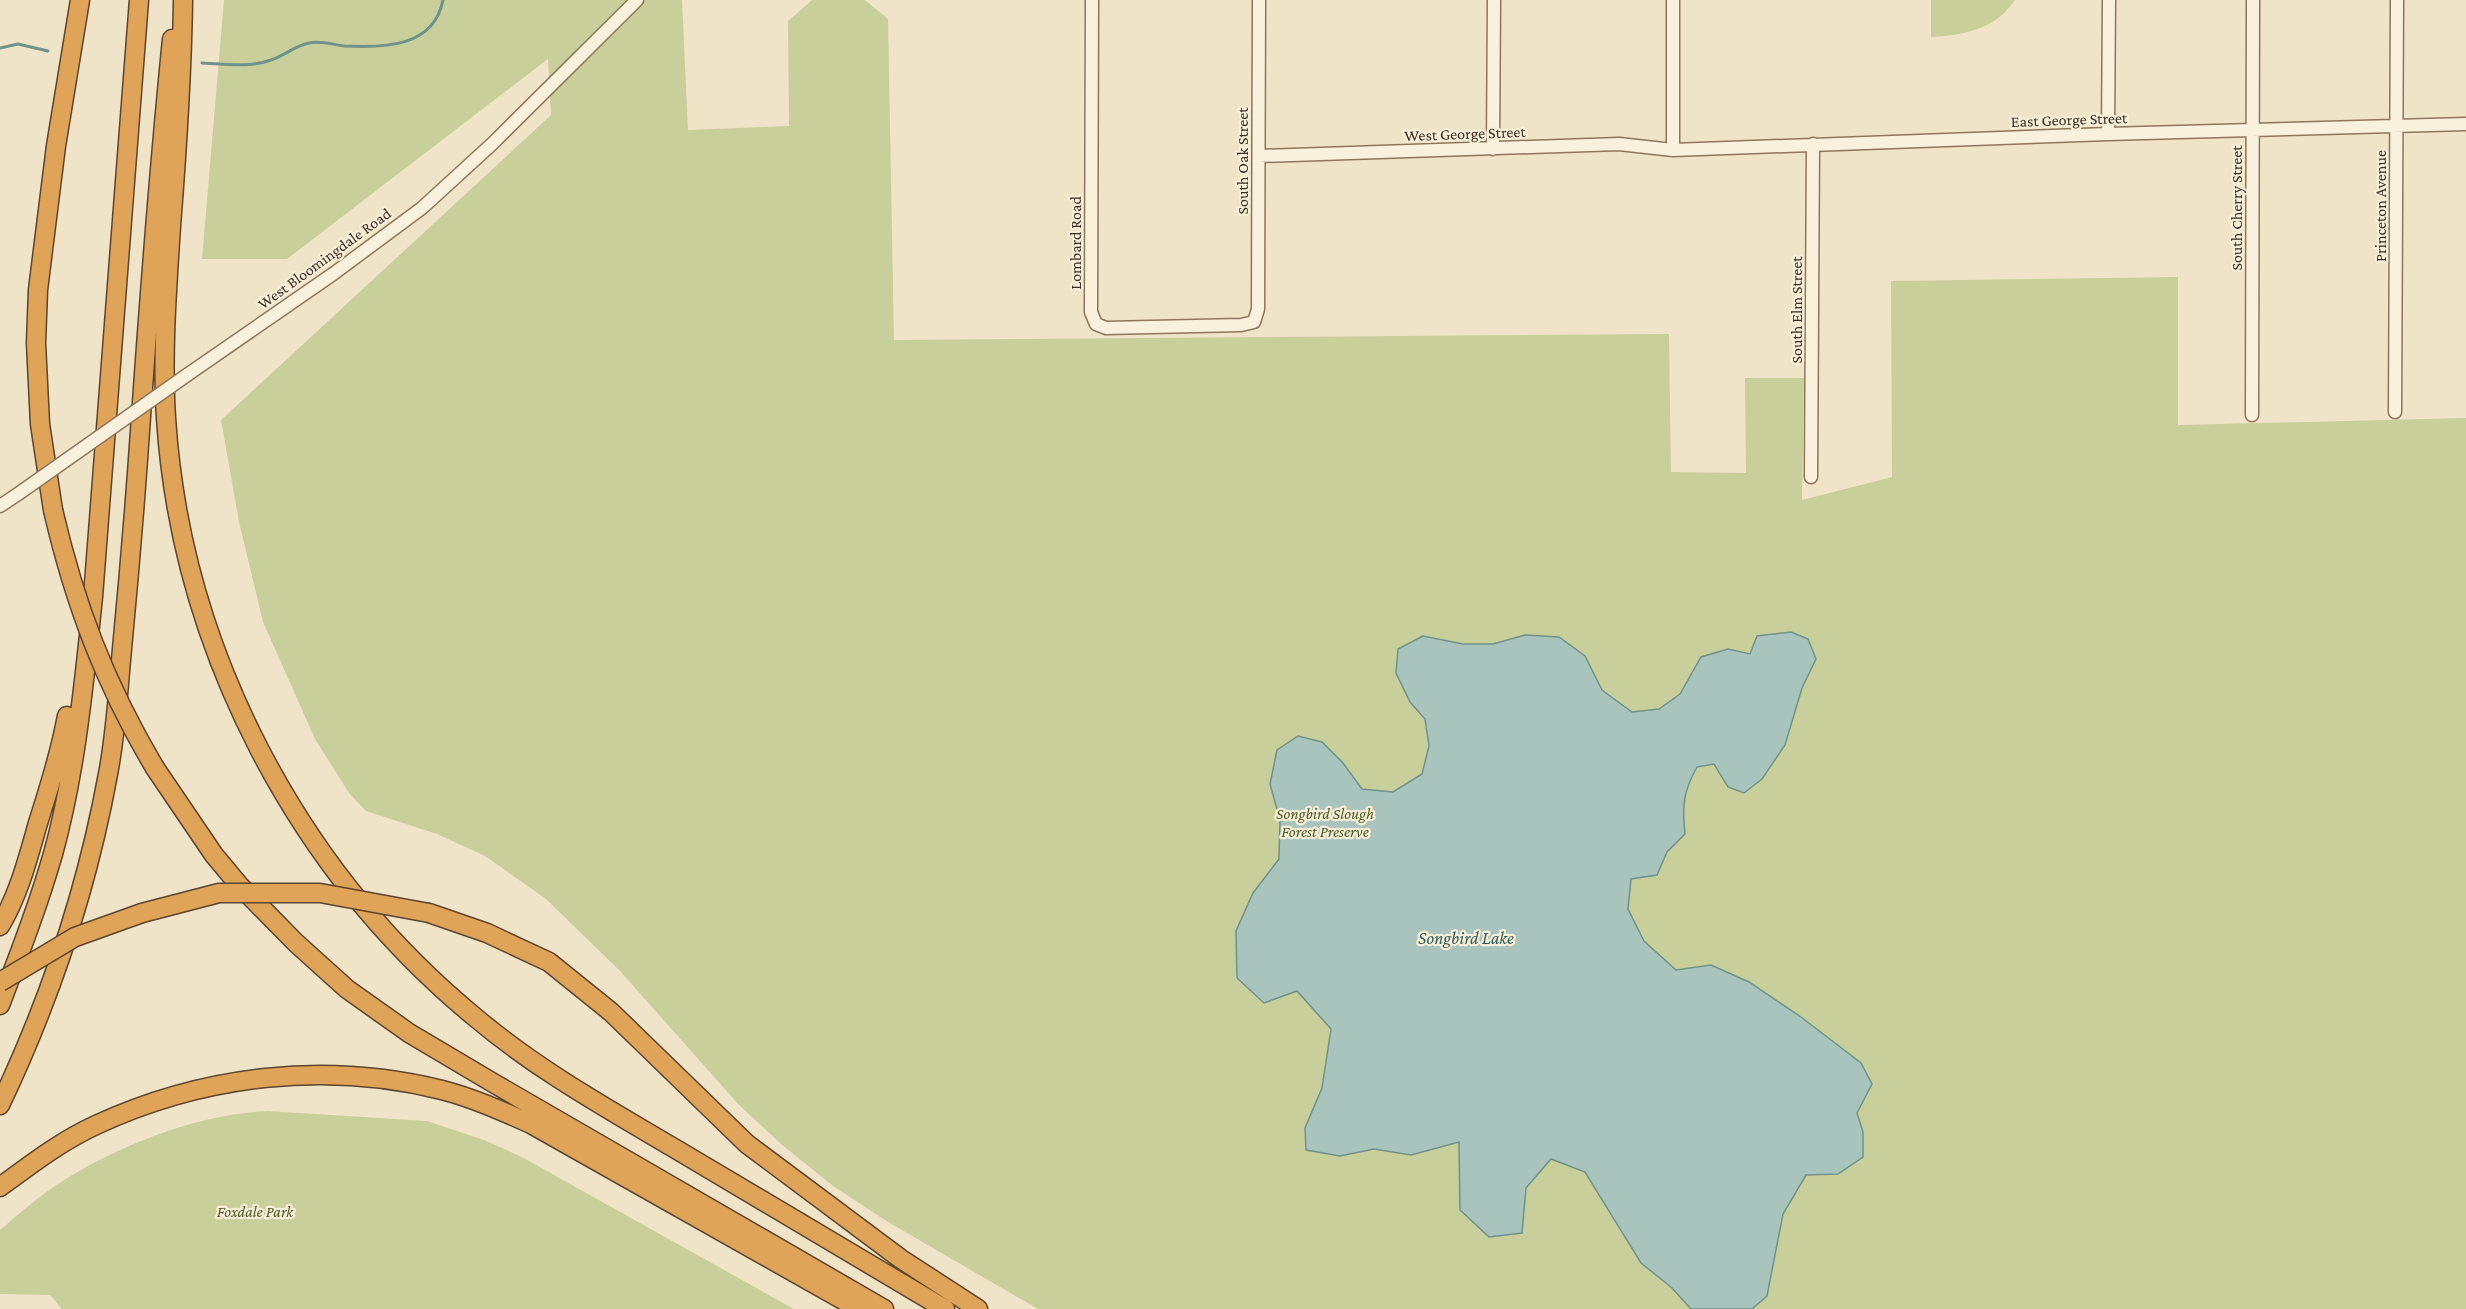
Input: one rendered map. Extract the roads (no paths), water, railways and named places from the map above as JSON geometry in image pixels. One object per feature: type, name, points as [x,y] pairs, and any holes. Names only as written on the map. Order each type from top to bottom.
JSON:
[{"type":"highway","points":[[80,0],[56,146],[38,290],[36,343],[40,424],[53,510],[72,582],[95,651],[126,718],[155,768],[214,855],[239,885],[296,943],[347,989],[409,1033],[884,1309]]},
{"type":"highway","points":[[0,1005],[30,925],[53,853],[84,687],[139,0]]},
{"type":"highway","points":[[0,1105],[27,1047],[51,986],[84,881],[114,737],[133,532],[159,166],[176,0]]},
{"type":"highway","points":[[183,0],[182,76],[166,323],[166,417],[171,465],[183,535],[202,608],[236,704],[273,778],[318,848],[373,916],[424,974],[484,1025],[563,1083],[945,1309]]},
{"type":"highway","points":[[0,926],[14,900],[24,872],[60,749],[93,597]]},
{"type":"highway","points":[[0,982],[75,937],[142,913],[219,893],[320,893],[429,913],[487,933],[549,962],[611,1012],[747,1144],[901,1259],[978,1309]]},
{"type":"highway","points":[[0,1187],[37,1160],[94,1126],[176,1094],[233,1082],[290,1075],[346,1075],[398,1082],[443,1090],[486,1104],[531,1124],[860,1309]]},
{"type":"street","name":"West Bloomingdale Road","points":[[0,506],[422,208],[492,144],[637,0]]},
{"type":"street","name":"Lombard Road","points":[[1092,0],[1092,319],[1096,324],[1106,328],[1241,325],[1254,322]]},
{"type":"street","name":"South Oak Street","points":[[1254,322],[1258,309],[1259,0]]},
{"type":"street","points":[[1493,149],[1494,0]]},
{"type":"street","points":[[1673,0],[1673,150]]},
{"type":"street","points":[[2108,134],[2109,0]]},
{"type":"street","name":"South Cherry Street","points":[[2252,415],[2253,0]]},
{"type":"street","name":"Princeton Avenue","points":[[2395,412],[2397,0]]},
{"type":"street","name":"East George Street","points":[[1673,150],[2466,124]]},
{"type":"street","name":"West George Street","points":[[1259,156],[1619,144],[1673,150]]},
{"type":"street","name":"South Elm Street","points":[[1811,477],[1813,144]]},
{"type":"water","name":"Songbird Lake","points":[[1791,632],[1808,639],[1816,659],[1802,688],[1785,745],[1762,779],[1744,793],[1728,787],[1714,764],[1697,767],[1685,799],[1685,834],[1667,852],[1657,875],[1631,879],[1628,909],[1644,941],[1676,970],[1711,965],[1749,982],[1801,1017],[1861,1063],[1872,1084],[1857,1113],[1863,1132],[1863,1157],[1838,1174],[1806,1175],[1783,1214],[1767,1296],[1752,1309],[1691,1309],[1672,1288],[1641,1263],[1585,1172],[1551,1159],[1526,1188],[1522,1233],[1489,1237],[1460,1210],[1459,1142],[1411,1155],[1374,1149],[1340,1156],[1306,1150],[1305,1128],[1322,1088],[1331,1029],[1297,991],[1264,1003],[1237,978],[1236,931],[1253,893],[1279,859],[1280,820],[1270,784],[1277,750],[1298,736],[1322,742],[1343,763],[1362,789],[1393,792],[1422,774],[1429,746],[1425,719],[1410,702],[1396,673],[1398,649],[1423,636],[1463,644],[1493,644],[1525,635],[1559,637],[1585,656],[1602,690],[1632,712],[1659,709],[1680,694],[1701,657],[1728,649],[1750,654],[1757,636]]},
{"type":"waterway","points":[[202,63],[254,64],[276,58],[299,46],[314,42],[360,47],[391,45],[419,36],[430,27],[438,16],[443,0]]},
{"type":"waterway","points":[[0,48],[18,44],[48,51]]},
{"type":"park label","name":"Songbird Slough Forest Preserve","points":[[1325,822]]},
{"type":"park label","name":"Foxdale Park","points":[[255,1211]]}]
